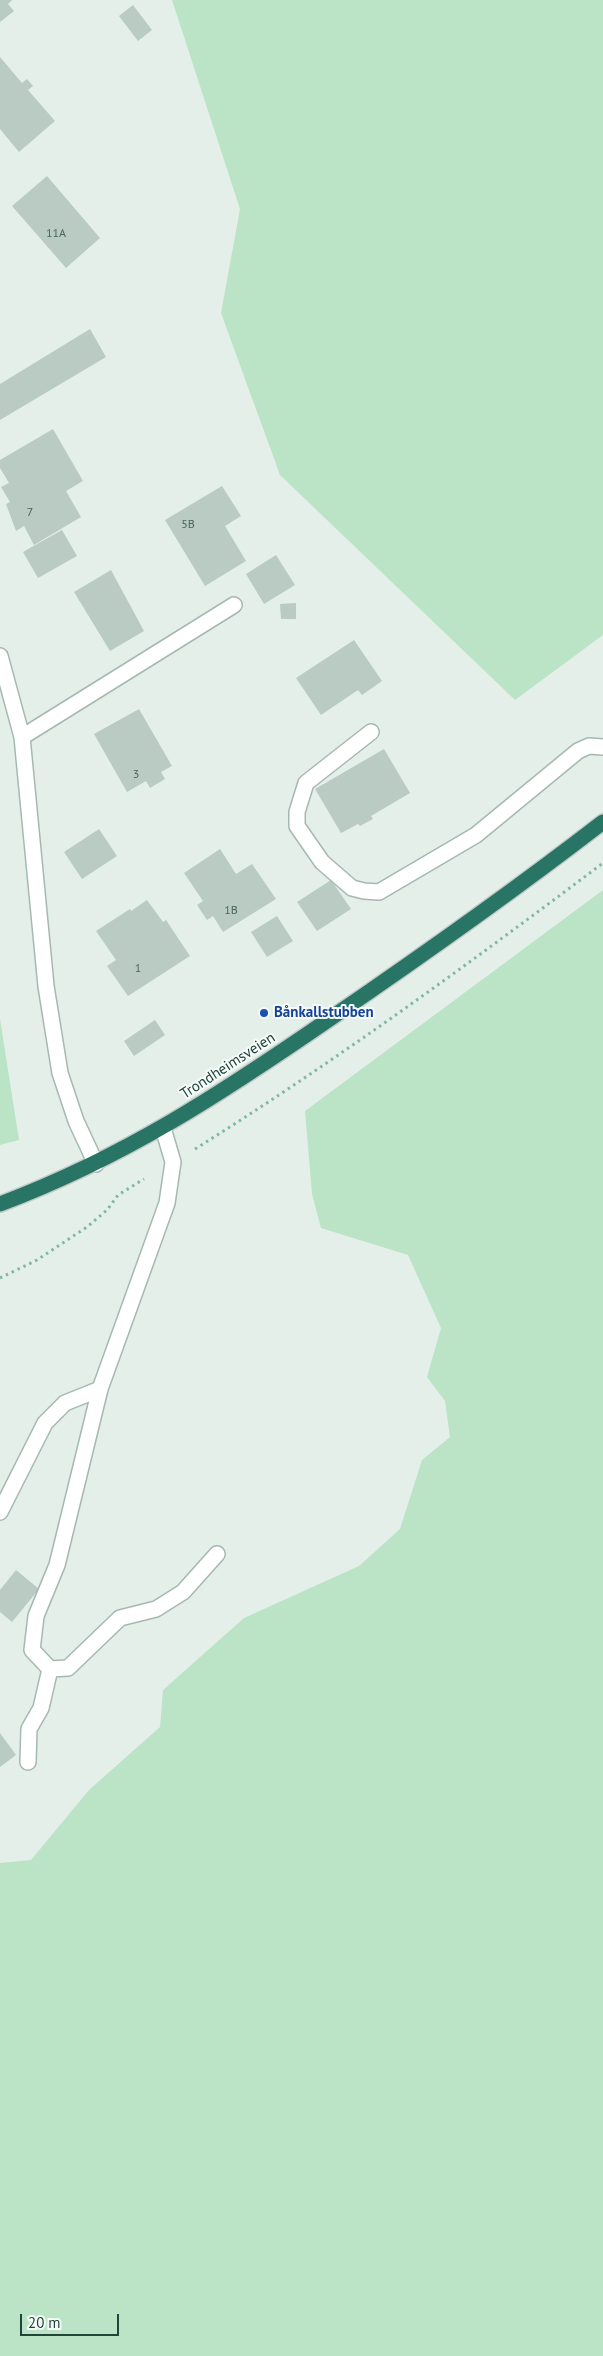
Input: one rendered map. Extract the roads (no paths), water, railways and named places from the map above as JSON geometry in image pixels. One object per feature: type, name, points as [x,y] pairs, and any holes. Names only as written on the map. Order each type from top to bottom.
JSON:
[{"type":"highway","name":"Trondheimsveien","points":[[0,1204],[96,1164],[163,1128],[255,1070],[418,959],[603,822]]},
{"type":"street","points":[[22,737],[234,605]]},
{"type":"street","points":[[0,656],[22,737],[46,986],[54,1037],[68,1099],[96,1164]]},
{"type":"street","points":[[371,732],[306,783],[297,812],[297,826],[322,862],[352,888],[379,892],[476,835],[578,751],[589,746],[603,747]]},
{"type":"street","points":[[163,1128],[173,1162],[172,1182],[167,1203],[100,1389],[57,1565],[36,1616],[32,1650],[50,1669],[68,1668],[120,1618],[156,1609],[183,1592],[217,1554]]},
{"type":"street","points":[[0,1512],[45,1424],[65,1403],[100,1389]]},
{"type":"street","points":[[28,1762],[30,1729],[41,1708],[50,1669]]},
{"type":"place","name":"Bånkallstubben","points":[[264,1013]]}]
